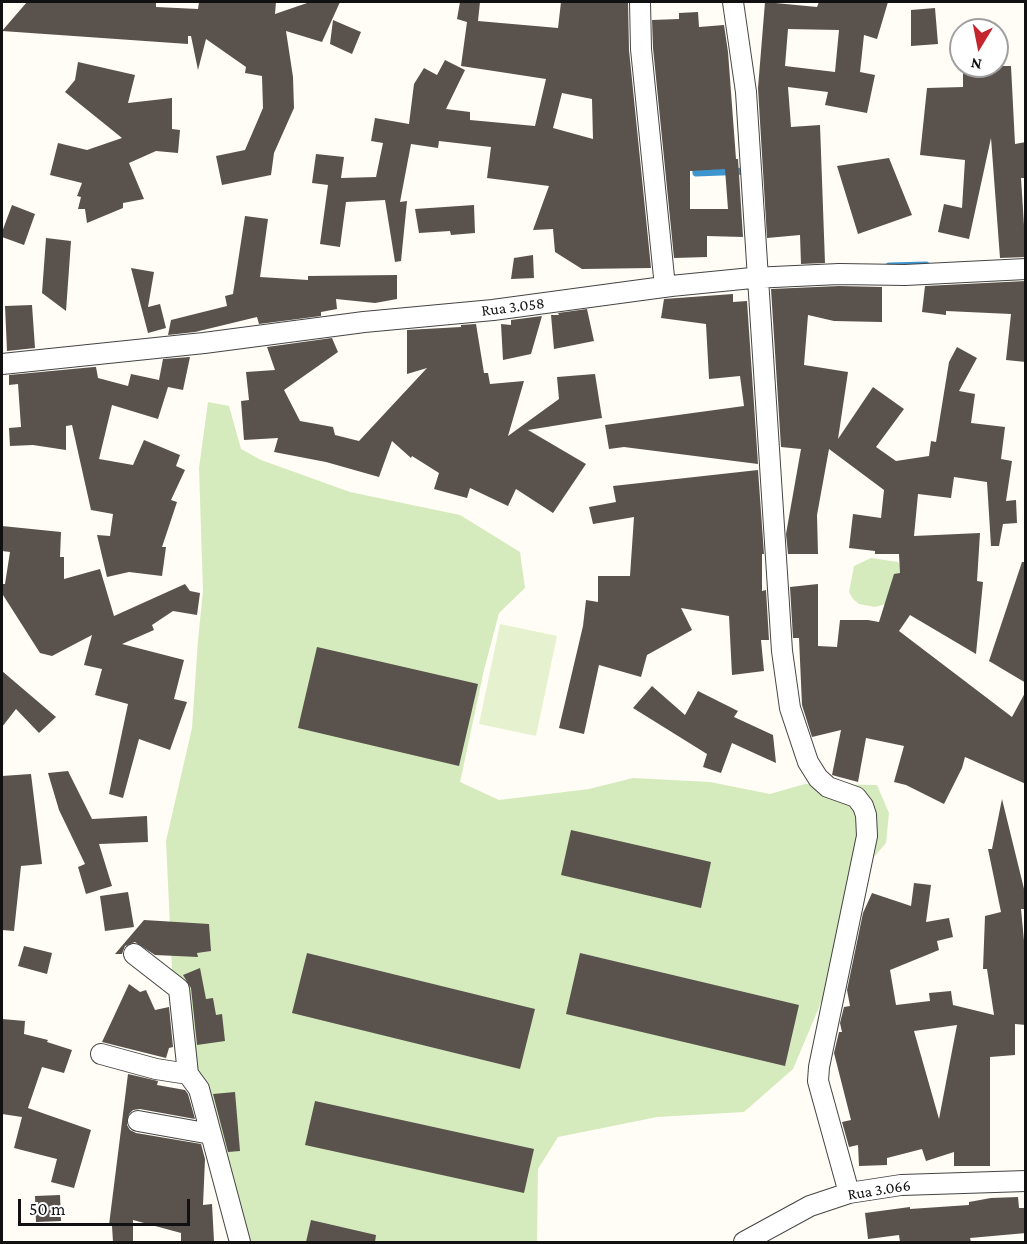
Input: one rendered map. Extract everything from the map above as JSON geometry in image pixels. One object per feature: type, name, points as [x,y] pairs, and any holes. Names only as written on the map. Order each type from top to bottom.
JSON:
[{"type":"street","points":[[640,2],[641,49],[665,287]]},
{"type":"street","points":[[733,2],[746,92],[782,651],[790,708],[808,762],[818,778],[828,787],[856,797],[866,815],[867,836],[818,1081],[849,1193]]},
{"type":"street","name":"Rua 3.058","points":[[2,364],[204,343],[364,322],[492,310],[757,277],[905,275],[1026,269]]},
{"type":"street","points":[[134,954],[179,988],[188,1074],[199,1089],[240,1242]]},
{"type":"street","points":[[101,1054],[156,1069],[188,1074]]},
{"type":"street","points":[[138,1121],[211,1134]]},
{"type":"street","name":"Rua 3.066","points":[[744,1242],[810,1206],[849,1193],[901,1185],[1026,1181]]},
{"type":"green space","points":[[208,402],[229,406],[241,449],[261,460],[350,492],[460,515],[520,552],[525,588],[499,613],[460,782],[499,800],[589,789],[633,778],[710,782],[770,794],[805,784],[877,785],[889,813],[886,843],[849,886],[828,986],[793,1069],[744,1112],[657,1117],[558,1137],[538,1169],[537,1242],[241,1242],[191,1082],[181,1071],[172,969],[166,841],[192,728],[203,591],[199,468]]},
{"type":"green space","points":[[871,558],[898,562],[902,570],[886,604],[875,607],[859,604],[849,592],[854,566]]},
{"type":"green space","points":[[500,624],[557,636],[536,736],[479,724]]},
{"type":"building","points":[[27,2],[156,2],[156,7],[198,9],[199,2],[276,2],[275,14],[310,2],[340,2],[322,42],[286,31],[293,77],[294,108],[274,153],[271,175],[222,185],[216,156],[245,150],[263,108],[262,76],[245,73],[246,67],[206,39],[198,70],[191,36],[188,36],[188,44],[2,31]]},
{"type":"building","points":[[460,2],[480,2],[478,21],[558,28],[561,2],[628,2],[629,50],[651,268],[582,269],[555,252],[553,229],[533,230],[549,186],[487,178],[491,147],[439,141],[438,148],[411,144],[400,202],[407,201],[401,261],[395,262],[385,200],[346,202],[340,247],[320,244],[328,185],[312,183],[316,154],[344,157],[341,178],[376,177],[383,143],[371,141],[375,118],[409,124],[414,84],[424,68],[437,75],[445,60],[465,70],[446,109],[470,112],[470,120],[535,126],[546,79],[461,66],[467,22],[457,19]],"holes":[[[562,93],[592,99],[593,139],[553,128]]]},
{"type":"building","points":[[765,2],[817,7],[819,2],[888,2],[877,39],[864,35],[860,72],[875,75],[867,113],[825,105],[828,92],[788,87],[791,127],[820,125],[825,263],[801,264],[800,235],[767,238],[758,88]],"holes":[[[788,29],[839,30],[835,72],[785,66]]]},
{"type":"building","points":[[935,8],[938,44],[911,46],[911,10]]},
{"type":"building","points":[[698,12],[699,27],[724,25],[728,52],[743,237],[707,236],[707,257],[674,258],[652,20],[679,19],[679,13]],"holes":[[[725,169],[728,209],[690,209],[690,171]]]},
{"type":"building","points":[[333,20],[361,32],[352,54],[330,44]]},
{"type":"building","points":[[78,62],[135,75],[128,103],[172,98],[172,129],[180,130],[178,153],[156,151],[129,163],[144,199],[123,203],[123,208],[87,223],[85,209],[78,209],[81,197],[77,196],[82,183],[50,175],[58,143],[87,150],[122,138],[65,92],[75,80]]},
{"type":"building","points":[[1009,66],[1011,66],[1015,144],[1026,142],[1026,178],[1021,178],[1026,257],[1000,258],[991,138],[969,239],[938,232],[944,204],[962,208],[965,160],[920,155],[927,88],[963,87],[963,78],[1009,78]]},
{"type":"building","points":[[889,158],[912,215],[858,234],[837,166]]},
{"type":"building","points":[[12,205],[35,214],[24,245],[2,237]]},
{"type":"building","points":[[474,205],[475,233],[451,235],[450,231],[419,233],[415,209]]},
{"type":"building","points":[[245,216],[268,219],[260,277],[308,280],[308,276],[397,275],[397,299],[375,303],[336,299],[337,309],[321,312],[321,316],[259,324],[257,317],[195,332],[168,335],[171,320],[227,306],[225,296],[233,294]]},
{"type":"building","points":[[46,238],[71,241],[66,311],[42,293]]},
{"type":"building","points":[[533,255],[534,278],[511,279],[514,258]]},
{"type":"building","points":[[131,268],[154,272],[148,307],[160,304],[166,328],[148,333]]},
{"type":"building","points":[[1026,281],[1026,362],[1006,360],[1011,314],[946,311],[946,315],[922,312],[925,286]]},
{"type":"building","points":[[882,287],[882,322],[834,321],[808,315],[804,365],[848,372],[838,439],[873,387],[904,409],[876,447],[896,461],[929,456],[931,441],[936,442],[949,362],[957,347],[977,358],[959,391],[975,394],[971,423],[1005,427],[1001,459],[1012,461],[1006,501],[1016,500],[1017,523],[1003,524],[999,546],[991,546],[987,482],[954,477],[951,498],[918,494],[914,536],[980,533],[977,581],[983,582],[976,654],[910,615],[899,631],[1012,717],[1026,691],[1026,784],[965,757],[944,804],[906,785],[894,782],[904,746],[866,738],[858,782],[832,775],[841,730],[812,737],[802,705],[799,638],[793,638],[790,587],[818,584],[818,646],[837,647],[840,620],[879,622],[894,574],[900,573],[899,554],[875,554],[875,551],[849,548],[853,514],[881,518],[884,490],[829,449],[817,515],[818,554],[788,554],[786,534],[801,449],[781,447],[771,289]]},
{"type":"building","points":[[733,294],[733,302],[747,301],[758,464],[624,447],[609,449],[605,425],[744,406],[740,376],[709,379],[706,324],[661,318],[664,299]]},
{"type":"building","points":[[32,305],[35,348],[7,351],[5,306]]},
{"type":"building","points":[[587,309],[594,341],[554,349],[551,315]]},
{"type":"building","points":[[542,316],[531,354],[503,360],[501,324],[511,325],[511,320]]},
{"type":"building","points":[[476,324],[484,373],[488,373],[490,384],[524,381],[508,436],[559,399],[557,377],[595,374],[602,418],[528,430],[586,464],[553,513],[516,489],[508,506],[470,488],[467,498],[434,489],[439,473],[412,456],[411,458],[392,441],[379,477],[326,462],[274,452],[278,438],[244,440],[241,401],[249,400],[246,372],[275,370],[267,347],[332,338],[338,352],[284,390],[300,421],[333,427],[335,435],[359,441],[427,368],[407,374],[407,330]]},
{"type":"building","points":[[190,357],[183,390],[168,387],[158,419],[112,405],[99,459],[133,465],[144,440],[180,455],[176,466],[185,470],[171,500],[177,502],[162,547],[166,547],[162,576],[129,572],[107,577],[97,535],[110,536],[113,514],[91,510],[72,425],[66,426],[66,450],[33,445],[10,446],[9,428],[21,427],[18,384],[9,385],[9,375],[96,367],[98,378],[128,386],[131,374],[159,380],[163,359]]},
{"type":"building","points":[[758,470],[764,554],[762,554],[762,591],[766,590],[769,640],[761,640],[764,671],[732,675],[729,616],[681,608],[692,630],[647,655],[641,677],[599,665],[584,734],[559,728],[583,626],[586,600],[598,602],[598,576],[630,576],[634,517],[593,524],[589,507],[616,502],[613,486]]},
{"type":"building","points":[[2,526],[61,532],[60,557],[64,557],[64,579],[100,569],[114,616],[185,584],[190,591],[200,593],[197,615],[173,611],[152,625],[154,630],[122,644],[184,660],[174,699],[187,702],[170,750],[139,739],[123,798],[109,794],[128,704],[95,695],[102,669],[84,665],[92,635],[52,656],[40,653],[3,595],[2,584],[5,584],[10,552],[2,551]]},
{"type":"building","points":[[1022,562],[1026,562],[1026,683],[989,661]]},
{"type":"building","points":[[317,647],[478,684],[459,766],[298,728]]},
{"type":"building","points":[[2,671],[56,717],[39,733],[16,709],[2,727]]},
{"type":"building","points":[[652,686],[685,715],[698,691],[738,711],[734,717],[773,735],[776,763],[732,743],[721,773],[703,767],[707,754],[633,708]]},
{"type":"building","points":[[68,771],[92,819],[147,816],[148,842],[99,844],[112,886],[86,894],[78,867],[85,864],[59,810],[48,773]]},
{"type":"building","points":[[31,774],[42,864],[21,866],[14,931],[2,930],[2,776]]},
{"type":"building","points":[[1002,799],[1026,897],[1026,909],[1021,909],[1026,962],[1026,1025],[1015,1024],[1015,1055],[990,1057],[990,1166],[954,1166],[954,1152],[926,1161],[922,1149],[887,1158],[887,1165],[859,1166],[858,1145],[849,1147],[842,1122],[851,1120],[834,1053],[839,1032],[842,1032],[840,1023],[844,1007],[850,1006],[847,990],[863,913],[872,893],[911,906],[914,883],[931,885],[926,922],[949,918],[953,937],[937,941],[939,950],[890,970],[896,1005],[930,1001],[929,993],[951,991],[953,1005],[994,1015],[987,969],[983,969],[985,916],[1001,912],[988,849],[992,849]],"holes":[[[957,1025],[939,1119],[914,1031]]]},
{"type":"building","points":[[571,830],[711,862],[701,908],[561,875]]},
{"type":"building","points":[[128,892],[134,927],[105,931],[100,896]]},
{"type":"building","points":[[144,920],[209,924],[211,951],[197,953],[198,957],[155,955],[135,942],[125,946],[122,954],[115,954]]},
{"type":"building","points":[[24,946],[52,953],[47,974],[18,966]]},
{"type":"building","points":[[307,953],[535,1009],[520,1069],[292,1013]]},
{"type":"building","points":[[580,953],[799,1005],[785,1066],[566,1014]]},
{"type":"building","points":[[200,968],[206,999],[213,998],[216,1015],[222,1014],[225,1041],[197,1045],[191,988],[183,975]]},
{"type":"building","points":[[129,984],[140,992],[146,990],[155,1010],[169,1007],[173,1047],[169,1048],[166,1058],[102,1042]]},
{"type":"building","points":[[2,1019],[25,1021],[24,1034],[48,1040],[47,1042],[72,1050],[64,1073],[42,1067],[28,1108],[91,1130],[74,1188],[51,1182],[57,1159],[14,1148],[22,1117],[2,1114]]},
{"type":"building","points":[[128,1074],[158,1081],[157,1085],[185,1090],[188,1094],[195,1119],[140,1109],[133,1110],[129,1114],[127,1125],[136,1133],[201,1144],[205,1159],[203,1205],[212,1204],[214,1241],[181,1242],[181,1233],[133,1220],[133,1242],[113,1242],[112,1226],[109,1225]]},
{"type":"building","points":[[235,1092],[240,1151],[228,1152],[213,1094]]},
{"type":"building","points":[[315,1101],[534,1149],[524,1193],[305,1145]]},
{"type":"building","points":[[60,1195],[61,1221],[36,1222],[35,1196]]},
{"type":"building","points":[[1018,1197],[1019,1208],[1026,1208],[1026,1233],[970,1238],[971,1242],[900,1242],[899,1235],[868,1239],[865,1213],[910,1207],[910,1209],[969,1205],[969,1202],[991,1198]]},
{"type":"building","points":[[311,1220],[376,1235],[375,1242],[306,1242]]},
{"type":"waterway","points":[[695,163],[696,173],[748,171]]},
{"type":"waterway","points":[[889,266],[926,265]]}]
